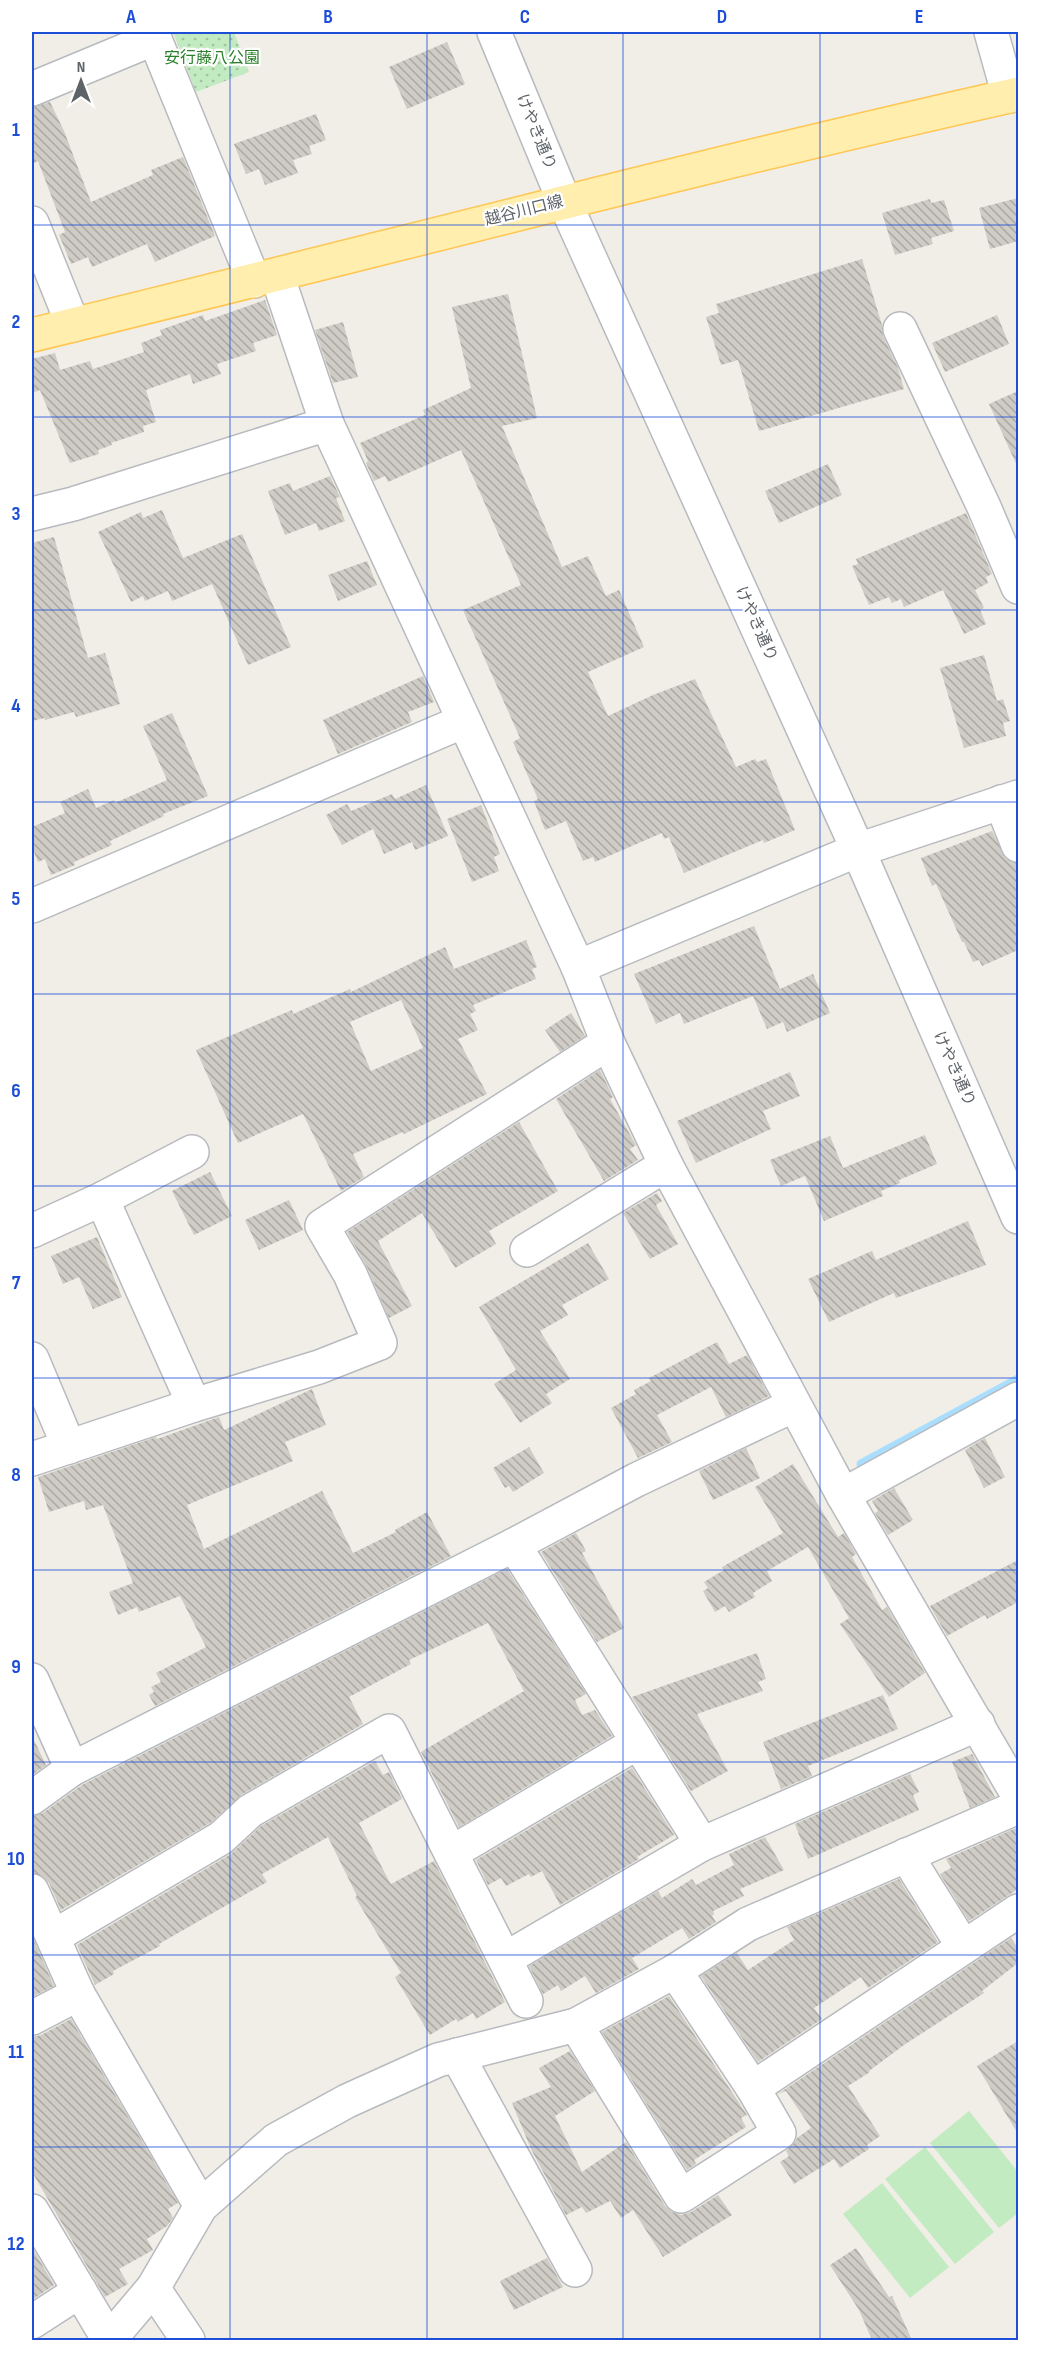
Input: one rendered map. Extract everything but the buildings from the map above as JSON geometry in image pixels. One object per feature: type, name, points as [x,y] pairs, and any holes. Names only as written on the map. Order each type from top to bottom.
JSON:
[{"type":"main road","name":"越谷川口線","points":[[32,335],[266,278],[564,201],[1014,95]]},
{"type":"street","name":"けやき通り","points":[[494,32],[564,201],[858,850],[1018,1217]]},
{"type":"street","points":[[991,32],[1014,95]]},
{"type":"street","points":[[32,89],[153,35],[266,278],[327,424],[578,967],[608,1043],[666,1165],[843,1495],[1018,1795]]},
{"type":"street","points":[[32,223],[73,325]]},
{"type":"street","points":[[900,329],[984,507],[1018,588]]},
{"type":"street","points":[[32,514],[73,504],[327,424]]},
{"type":"street","points":[[32,906],[464,721]]},
{"type":"street","points":[[578,967],[858,850],[1010,800],[1018,845]]},
{"type":"street","points":[[32,1459],[194,1405],[319,1367],[380,1343],[350,1274],[322,1226],[608,1043]]},
{"type":"street","points":[[32,1231],[102,1199],[192,1152]]},
{"type":"street","points":[[527,1250],[666,1165]]},
{"type":"street","points":[[102,1199],[194,1405]]},
{"type":"street","points":[[32,1359],[69,1447]]},
{"type":"street","points":[[843,1495],[1018,1399]]},
{"type":"street","points":[[32,1798],[72,1769],[514,1545],[636,1480],[794,1405]]},
{"type":"street","points":[[514,1545],[702,1844]]},
{"type":"street","points":[[32,1680],[72,1769]]},
{"type":"street","points":[[505,1959],[702,1844],[978,1724]]},
{"type":"street","points":[[53,1937],[221,1838],[250,1811],[389,1731],[526,2001]]},
{"type":"street","points":[[451,1852],[637,1743]]},
{"type":"street","points":[[32,2211],[109,2340],[153,2288],[201,2206],[276,2140],[347,2101],[438,2060],[576,2025],[675,1971],[748,1924],[1018,1807]]},
{"type":"street","points":[[906,1855],[963,1946]]},
{"type":"street","points":[[32,1891],[78,1994],[201,2206]]},
{"type":"street","points":[[753,2088],[1018,1911]]},
{"type":"street","points":[[576,2025],[681,2196],[778,2133],[753,2088],[675,1971]]},
{"type":"street","points":[[32,2019],[78,1994]]},
{"type":"street","points":[[457,2055],[575,2270]]},
{"type":"street","points":[[153,2288],[189,2340]]},
{"type":"street","points":[[32,2322],[80,2291]]},
{"type":"green space","name":"安行藤八公園","points":[[173,32],[234,32],[249,72],[196,92]]},
{"type":"green space","points":[[969,2111],[1018,2172],[1018,2213],[999,2228],[930,2143]]},
{"type":"green space","points":[[925,2147],[994,2232],[955,2264],[885,2179]]},
{"type":"green space","points":[[882,2183],[949,2267],[910,2298],[843,2214]]},
{"type":"waterway","points":[[861,1464],[1018,1379]]}]
